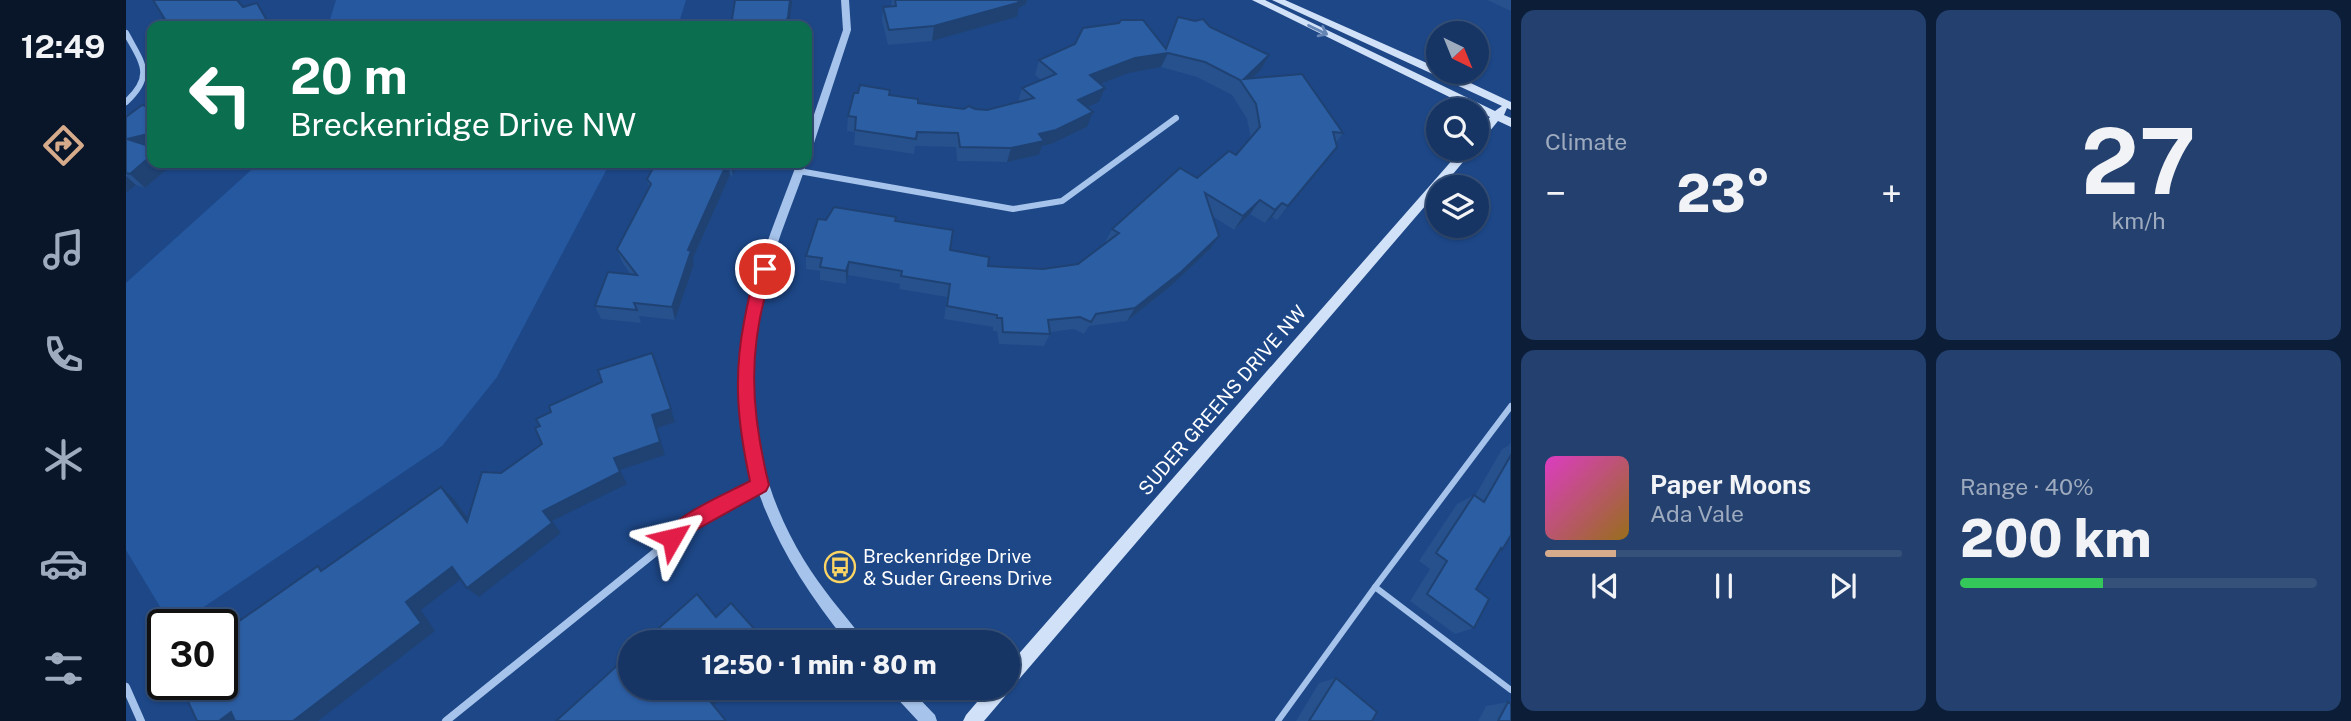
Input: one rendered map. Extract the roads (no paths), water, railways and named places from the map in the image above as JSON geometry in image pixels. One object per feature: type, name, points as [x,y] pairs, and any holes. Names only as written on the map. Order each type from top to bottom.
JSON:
[{"type":"main road","points":[[1257,0],[1511,122]]},
{"type":"main road","points":[[1277,0],[1426,66]]},
{"type":"main road","points":[[1465,84],[1510,105],[1489,125]]},
{"type":"main road","name":"SUDER GREENS DRIVE NW","points":[[1020,665],[1458,161]]},
{"type":"main road","points":[[972,721],[990,700]]},
{"type":"street","points":[[812,134],[847,30],[845,0]]},
{"type":"street","points":[[126,33],[147,78],[141,90],[126,102]]},
{"type":"street","points":[[806,168],[1013,209],[1062,201],[1176,118]]},
{"type":"street","points":[[801,168],[757,294],[745,359],[746,414],[760,485],[781,531],[806,576],[849,630]]},
{"type":"street","points":[[446,721],[693,522],[760,485]]},
{"type":"street","points":[[126,687],[141,721]]},
{"type":"street","points":[[910,700],[929,721]]},
{"type":"lane","points":[[1278,721],[1511,406]]},
{"type":"lane","points":[[1375,587],[1511,690]]},
{"type":"place","name":"Breckenridge Drive & Suder Greens Drive","points":[[840,567]]}]
